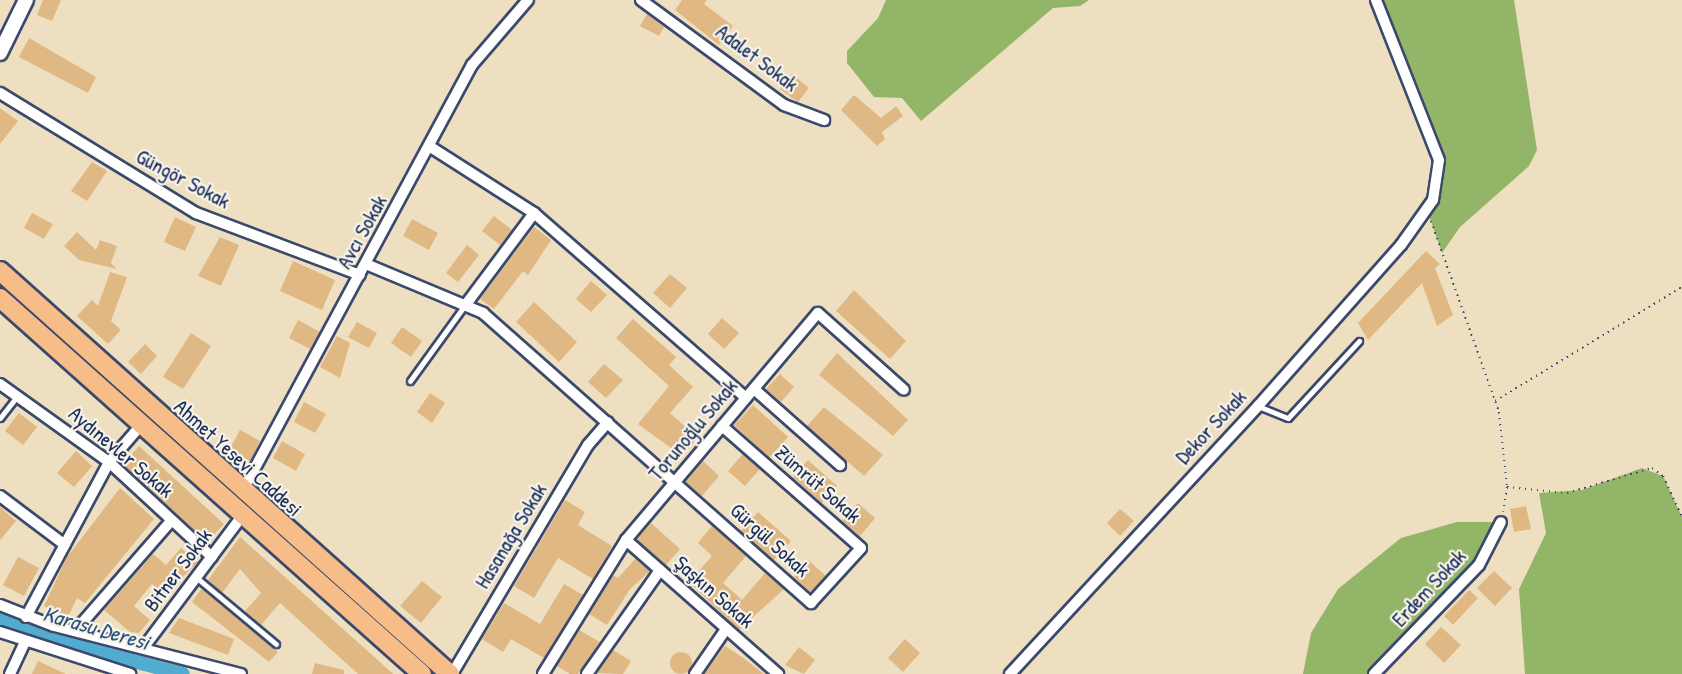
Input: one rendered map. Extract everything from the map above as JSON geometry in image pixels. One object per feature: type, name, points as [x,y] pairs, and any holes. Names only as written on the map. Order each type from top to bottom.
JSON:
[{"type":"highway","name":"Ahmet Yesevi Caddesi","points":[[0,271],[242,492],[451,674]]},
{"type":"highway","name":"Ahmet Yesevi Caddesi","points":[[0,298],[422,674]]},
{"type":"street","points":[[0,53],[26,0]]},
{"type":"street","name":"Avcı Sokak","points":[[242,492],[432,148],[472,65],[528,0]]},
{"type":"street","name":"Adalet Sokak","points":[[640,0],[784,105],[824,120]]},
{"type":"street","points":[[1376,0],[1439,160],[1430,205]]},
{"type":"street","name":"Güngör Sokak","points":[[0,93],[196,213],[360,275]]},
{"type":"street","points":[[432,148],[534,213],[746,398]]},
{"type":"street","name":"Dekor Sokak","points":[[1010,674],[1258,406],[1430,205]]},
{"type":"street","points":[[467,303],[534,213]]},
{"type":"street","points":[[366,264],[467,303],[676,481]]},
{"type":"street","name":"Torunoğlu Sokak","points":[[543,674],[626,540],[818,314],[904,390]]},
{"type":"street","name":"Aydınevler Sokak","points":[[0,384],[109,462],[212,557]]},
{"type":"street","points":[[754,389],[840,465]]},
{"type":"street","name":"Hasanağa Sokak","points":[[451,674],[588,445],[608,422]]},
{"type":"street","points":[[26,617],[109,462],[141,425]]},
{"type":"street","name":"Zümrüt Sokak","points":[[722,426],[861,548],[836,575]]},
{"type":"street","name":"Gürgül Sokak","points":[[676,481],[810,603],[836,575]]},
{"type":"street","points":[[0,496],[64,545]]},
{"type":"street","name":"Bitner Sokak","points":[[144,647],[242,516]]},
{"type":"street","points":[[75,631],[172,520]]},
{"type":"street","name":"Erdem Sokak","points":[[1374,674],[1479,566],[1501,522]]},
{"type":"street","name":"Şaşkın Sokak","points":[[626,540],[778,674]]},
{"type":"street","points":[[587,674],[660,570]]},
{"type":"street","points":[[0,605],[26,617],[241,674]]},
{"type":"street","points":[[696,674],[726,629]]},
{"type":"street","points":[[0,632],[24,644],[130,674]]},
{"type":"street","points":[[10,674],[24,644]]},
{"type":"lane","points":[[410,381],[467,303]]},
{"type":"lane","points":[[1258,406],[1288,418],[1359,341]]},
{"type":"lane","points":[[0,418],[17,396]]},
{"type":"lane","points":[[196,577],[276,644]]},
{"type":"path","points":[[1430,205],[1495,401],[1507,487],[1501,522]]},
{"type":"path","points":[[1495,401],[1682,287]]},
{"type":"path","points":[[1507,487],[1567,493],[1652,468],[1664,476],[1682,517]]},
{"type":"green space","points":[[886,0],[1089,0],[1080,6],[1053,8],[921,121],[902,98],[874,97],[847,63],[847,51],[878,18]]},
{"type":"green space","points":[[1376,0],[1514,0],[1537,150],[1529,166],[1460,227],[1442,253],[1427,210],[1439,160]]},
{"type":"green space","points":[[1642,468],[1663,476],[1682,517],[1682,674],[1525,674],[1519,589],[1546,533],[1539,493],[1582,490]]},
{"type":"green space","points":[[1457,522],[1501,522],[1491,547],[1374,674],[1303,674],[1311,633],[1338,589],[1401,538]]},
{"type":"building","points":[[43,0],[61,0],[52,21],[37,15]]},
{"type":"building","points":[[682,0],[707,0],[704,4],[733,26],[719,45],[675,10]]},
{"type":"building","points":[[647,14],[664,27],[659,36],[640,26]]},
{"type":"building","points":[[29,38],[96,77],[88,93],[19,57]]},
{"type":"building","points":[[792,74],[809,88],[798,102],[780,89]]},
{"type":"building","points":[[854,95],[881,118],[896,106],[903,116],[882,132],[885,139],[877,146],[841,110]]},
{"type":"building","points":[[0,108],[18,121],[0,144]]},
{"type":"building","points":[[92,162],[107,171],[87,201],[71,191]]},
{"type":"building","points":[[32,213],[53,224],[44,239],[24,228]]},
{"type":"building","points":[[494,216],[512,230],[500,245],[482,231]]},
{"type":"building","points":[[175,217],[196,227],[185,251],[164,242]]},
{"type":"building","points":[[412,219],[438,233],[429,250],[403,236]]},
{"type":"building","points":[[534,227],[551,240],[528,275],[523,271],[494,309],[480,299]]},
{"type":"building","points":[[77,232],[96,250],[100,240],[117,246],[111,263],[117,269],[79,260],[64,246]]},
{"type":"building","points":[[220,237],[239,245],[221,286],[198,276]]},
{"type":"building","points":[[467,245],[479,255],[458,282],[446,273]]},
{"type":"building","points":[[1426,251],[1440,264],[1435,268],[1453,315],[1437,326],[1422,283],[1368,340],[1358,323]]},
{"type":"building","points":[[293,261],[335,280],[322,310],[280,291]]},
{"type":"building","points":[[110,272],[127,277],[111,321],[121,330],[108,344],[77,316],[92,300],[98,306]]},
{"type":"building","points":[[670,274],[687,288],[670,308],[653,293]]},
{"type":"building","points":[[591,281],[607,295],[591,312],[576,299]]},
{"type":"building","points":[[854,290],[906,341],[890,359],[836,311]]},
{"type":"building","points":[[534,302],[577,342],[559,362],[516,322]]},
{"type":"building","points":[[722,318],[739,333],[724,349],[708,334]]},
{"type":"building","points":[[633,319],[676,357],[669,365],[693,387],[670,413],[698,438],[682,456],[638,424],[669,386],[616,338]]},
{"type":"building","points":[[298,320],[320,332],[310,349],[289,338]]},
{"type":"building","points":[[357,322],[377,333],[369,348],[348,337]]},
{"type":"building","points":[[402,327],[422,341],[411,357],[391,343]]},
{"type":"building","points":[[191,333],[211,346],[183,389],[163,377]]},
{"type":"building","points":[[337,336],[350,343],[340,378],[320,367]]},
{"type":"building","points":[[145,344],[157,356],[141,374],[128,362]]},
{"type":"building","points":[[837,353],[908,420],[893,436],[819,375]]},
{"type":"building","points":[[604,364],[623,380],[606,398],[588,382]]},
{"type":"building","points":[[780,374],[794,387],[781,402],[766,389]]},
{"type":"building","points":[[430,393],[445,403],[432,423],[417,412]]},
{"type":"building","points":[[304,402],[326,414],[315,433],[294,422]]},
{"type":"building","points":[[753,405],[788,437],[769,458],[734,425]]},
{"type":"building","points":[[824,407],[883,455],[864,476],[807,426]]},
{"type":"building","points":[[19,413],[37,427],[23,445],[5,431]]},
{"type":"building","points":[[240,430],[260,441],[250,461],[229,450]]},
{"type":"building","points":[[282,441],[305,454],[296,471],[273,458]]},
{"type":"building","points":[[139,446],[224,524],[207,542],[123,464]]},
{"type":"building","points":[[76,451],[92,466],[74,487],[57,473]]},
{"type":"building","points":[[743,454],[760,469],[745,486],[728,471]]},
{"type":"building","points":[[808,460],[837,486],[822,503],[793,477]]},
{"type":"building","points":[[703,461],[719,476],[702,496],[685,482]]},
{"type":"building","points":[[120,488],[154,519],[85,603],[77,598],[68,617],[44,606],[67,557]]},
{"type":"building","points":[[565,500],[585,512],[578,525],[612,546],[593,579],[558,558],[534,598],[514,586]]},
{"type":"building","points":[[858,503],[875,518],[860,536],[842,521]]},
{"type":"building","points":[[1526,506],[1531,529],[1514,532],[1510,509]]},
{"type":"building","points":[[0,507],[16,521],[0,540]]},
{"type":"building","points":[[1120,509],[1134,521],[1120,536],[1107,523]]},
{"type":"building","points":[[758,512],[791,541],[774,560],[741,531]]},
{"type":"building","points":[[651,523],[680,549],[666,565],[636,539]]},
{"type":"building","points":[[712,526],[746,556],[723,583],[742,600],[765,573],[784,589],[739,630],[689,582],[712,556],[698,543]]},
{"type":"building","points":[[240,537],[393,674],[358,674],[280,603],[261,625],[245,611],[261,593],[240,569],[222,593],[208,580]]},
{"type":"building","points":[[181,548],[198,562],[165,595],[152,584],[134,606],[150,620],[139,633],[130,632],[104,610],[153,554],[166,565]]},
{"type":"building","points":[[18,557],[39,568],[24,596],[3,585]]},
{"type":"building","points":[[635,559],[650,571],[630,589],[607,625],[589,614],[613,575],[618,578]]},
{"type":"building","points":[[808,560],[826,576],[811,592],[794,577]]},
{"type":"building","points":[[1494,571],[1512,588],[1495,606],[1477,588]]},
{"type":"building","points":[[422,581],[442,597],[421,623],[400,606]]},
{"type":"building","points":[[564,584],[583,595],[544,658],[511,639],[503,652],[482,639],[504,603],[540,624]]},
{"type":"building","points":[[202,588],[278,652],[269,662],[192,602]]},
{"type":"building","points":[[1469,590],[1478,598],[1453,625],[1444,616]]},
{"type":"building","points":[[179,618],[234,639],[228,655],[169,633]]},
{"type":"building","points":[[1441,627],[1461,645],[1444,663],[1425,644]]},
{"type":"building","points":[[579,630],[600,642],[578,674],[570,674],[557,666]]},
{"type":"building","points":[[905,639],[920,653],[903,672],[888,658]]},
{"type":"building","points":[[725,646],[742,657],[764,674],[704,674]]},
{"type":"building","points":[[799,647],[815,660],[804,674],[785,665]]},
{"type":"building","points":[[613,650],[631,661],[623,674],[597,673]]},
{"type":"building","points":[[681,652],[689,655],[692,663],[689,671],[681,674],[673,671],[670,663],[673,655]]},
{"type":"building","points":[[38,661],[66,674],[32,674]]},
{"type":"building","points":[[315,663],[344,670],[344,674],[312,674]]},
{"type":"waterway","name":"Karasu Deresi","points":[[0,619],[48,639],[183,674]]}]
